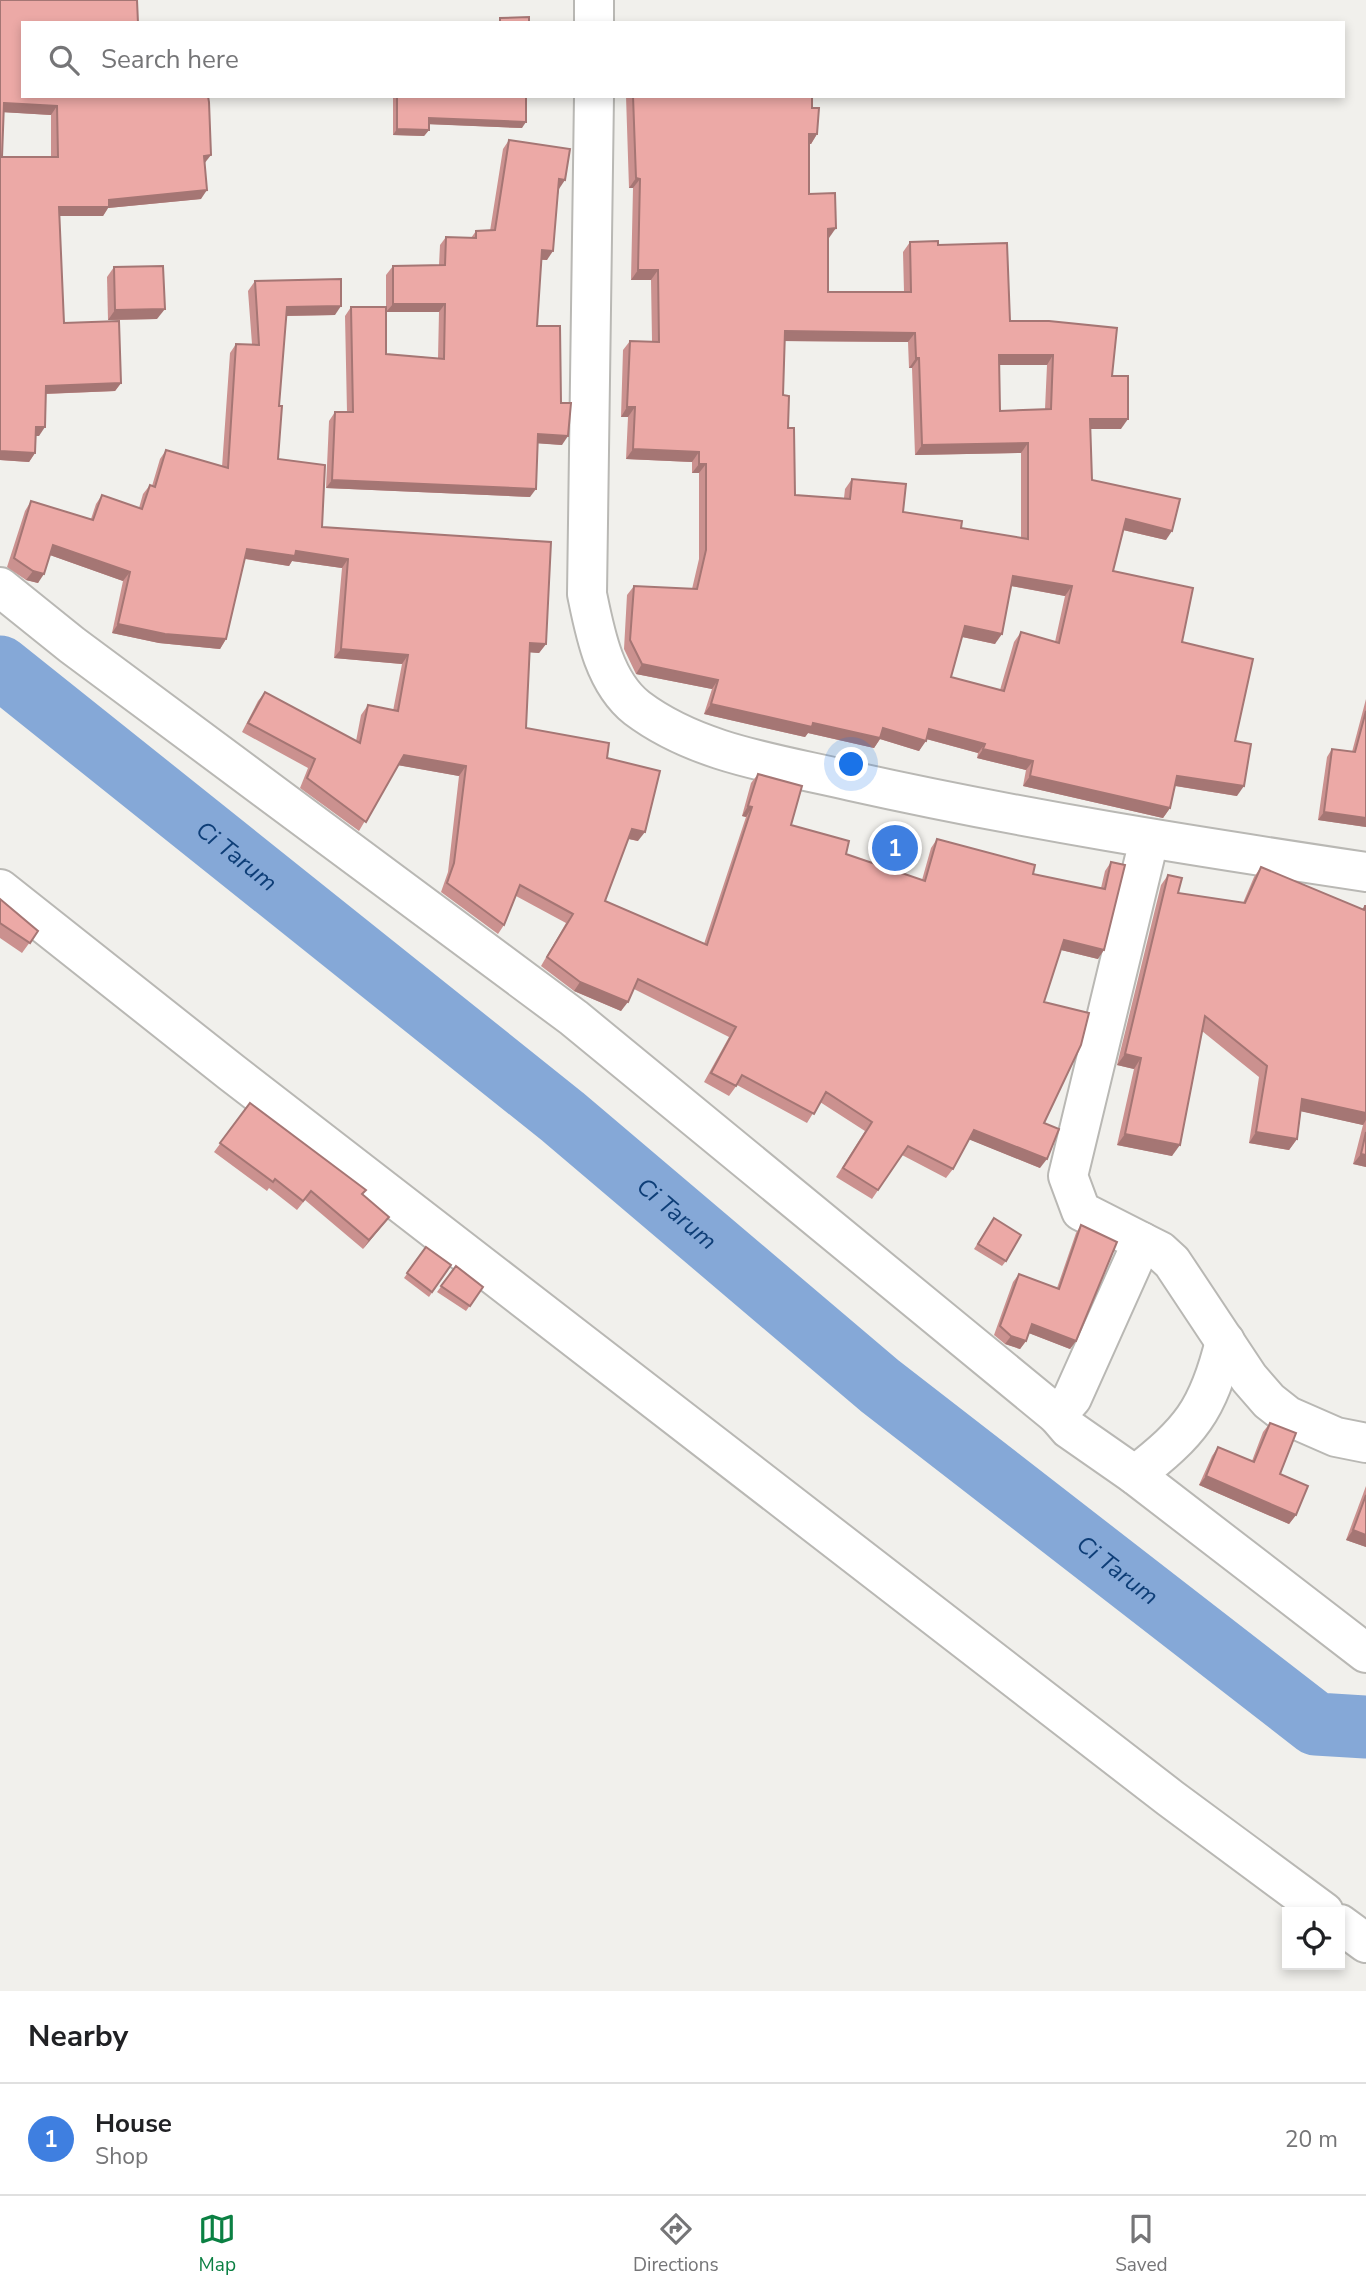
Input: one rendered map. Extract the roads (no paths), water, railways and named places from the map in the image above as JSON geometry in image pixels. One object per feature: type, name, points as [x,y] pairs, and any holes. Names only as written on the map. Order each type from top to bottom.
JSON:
[{"type":"street","points":[[594,0],[594,21]]},
{"type":"street","points":[[594,98],[587,594],[594,629],[609,673],[635,707],[667,727],[725,752],[918,796],[1149,839],[1366,872]]},
{"type":"street","points":[[0,587],[72,645],[574,1018],[1057,1415],[1069,1429],[1135,1475],[1366,1653]]},
{"type":"street","points":[[1149,839],[1068,1177],[1081,1211],[1160,1251],[1172,1262],[1208,1312],[1224,1342],[1269,1401],[1288,1416],[1336,1437],[1366,1443]]},
{"type":"street","points":[[0,889],[231,1072],[1170,1798],[1317,1907]]},
{"type":"street","points":[[1057,1415],[1072,1398],[1142,1242]]},
{"type":"street","points":[[1135,1475],[1165,1451],[1198,1417],[1216,1378],[1224,1342]]},
{"type":"street","points":[[1345,1928],[1366,1943]]},
{"type":"waterway","name":"Ci Tarum","points":[[0,667],[563,1117],[880,1386],[1316,1724],[1366,1727]]},
{"type":"place","name":"House","points":[[895,848]]}]
